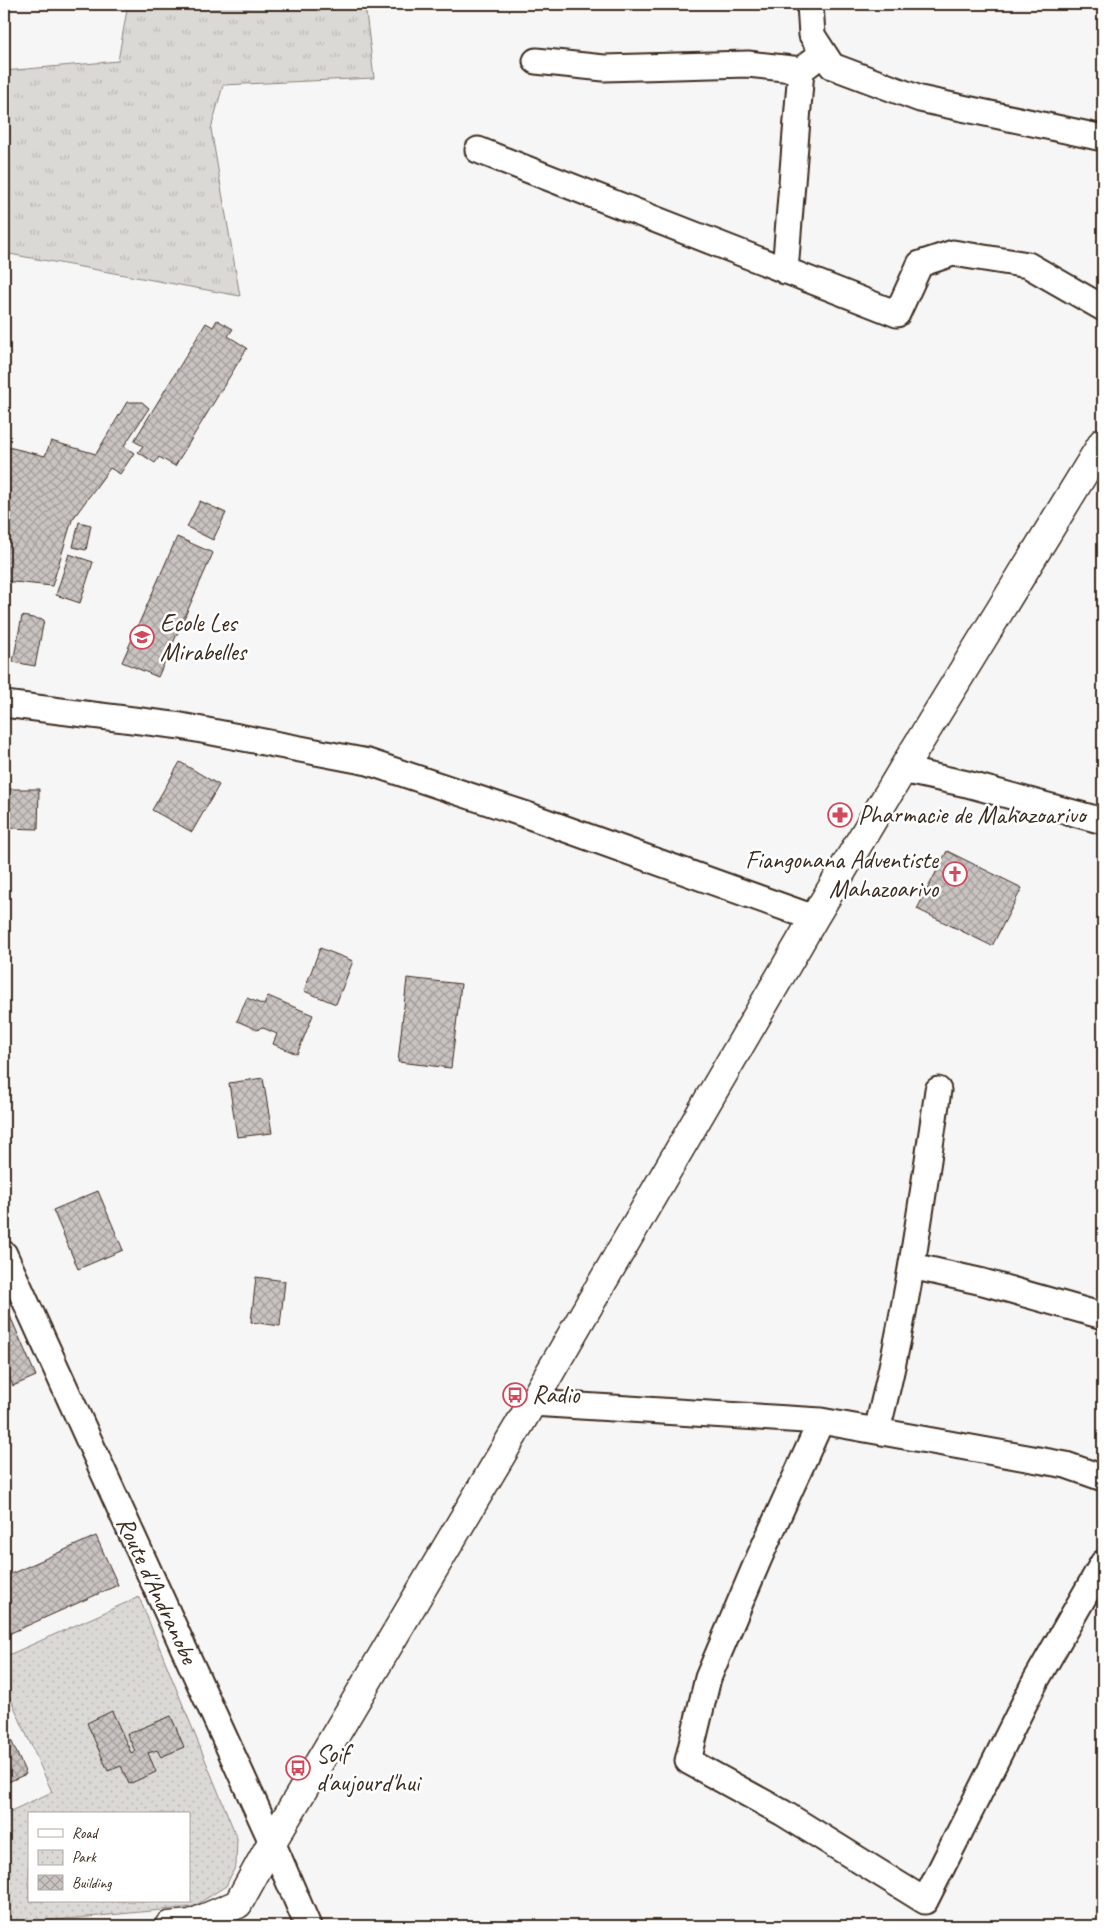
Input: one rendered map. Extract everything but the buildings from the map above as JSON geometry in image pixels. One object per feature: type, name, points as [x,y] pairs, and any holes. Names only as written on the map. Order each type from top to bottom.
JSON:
[{"type":"street","points":[[810,4],[812,35],[832,66],[920,99],[1103,138]]},
{"type":"street","points":[[536,61],[604,68],[748,64],[801,70],[823,52]]},
{"type":"street","points":[[785,271],[801,70]]},
{"type":"street","points":[[478,150],[897,314],[920,264],[953,252],[1028,265],[1103,308]]},
{"type":"street","points":[[169,1926],[191,1924],[238,1904],[272,1842],[532,1403],[814,918],[902,770],[1103,442]]},
{"type":"street","points":[[4,704],[181,726],[368,762],[524,814],[814,918]]},
{"type":"street","points":[[902,770],[967,784],[1103,821]]},
{"type":"street","points":[[877,1430],[890,1380],[912,1266],[938,1090]]},
{"type":"street","name":"Route d'Andranobe","points":[[4,1254],[272,1842],[308,1926]]},
{"type":"street","points":[[912,1266],[982,1282],[1103,1316]]},
{"type":"street","points":[[532,1403],[821,1421],[1066,1465],[1103,1478]]},
{"type":"street","points":[[821,1421],[759,1558],[708,1678],[688,1761],[783,1813],[925,1901],[1035,1682],[1103,1563]]},
{"type":"green space","points":[[128,4],[365,4],[374,78],[223,85],[211,129],[240,296],[4,253],[4,71],[118,61]]},
{"type":"green space","points":[[139,1597],[237,1838],[236,1865],[226,1886],[193,1907],[4,1925],[4,1814],[52,1792],[4,1684],[4,1657]]},
{"type":"place","name":"Ecole Les Mirabelles","points":[[142,637]]},
{"type":"place","name":"Pharmacie de Mahazoarivo","points":[[840,815]]},
{"type":"place","name":"Fiangonana Adventiste Mahazoarivo","points":[[955,874]]},
{"type":"place","name":"Radio","points":[[515,1395]]},
{"type":"place","name":"Soif d'aujourd'hui","points":[[298,1768]]}]
